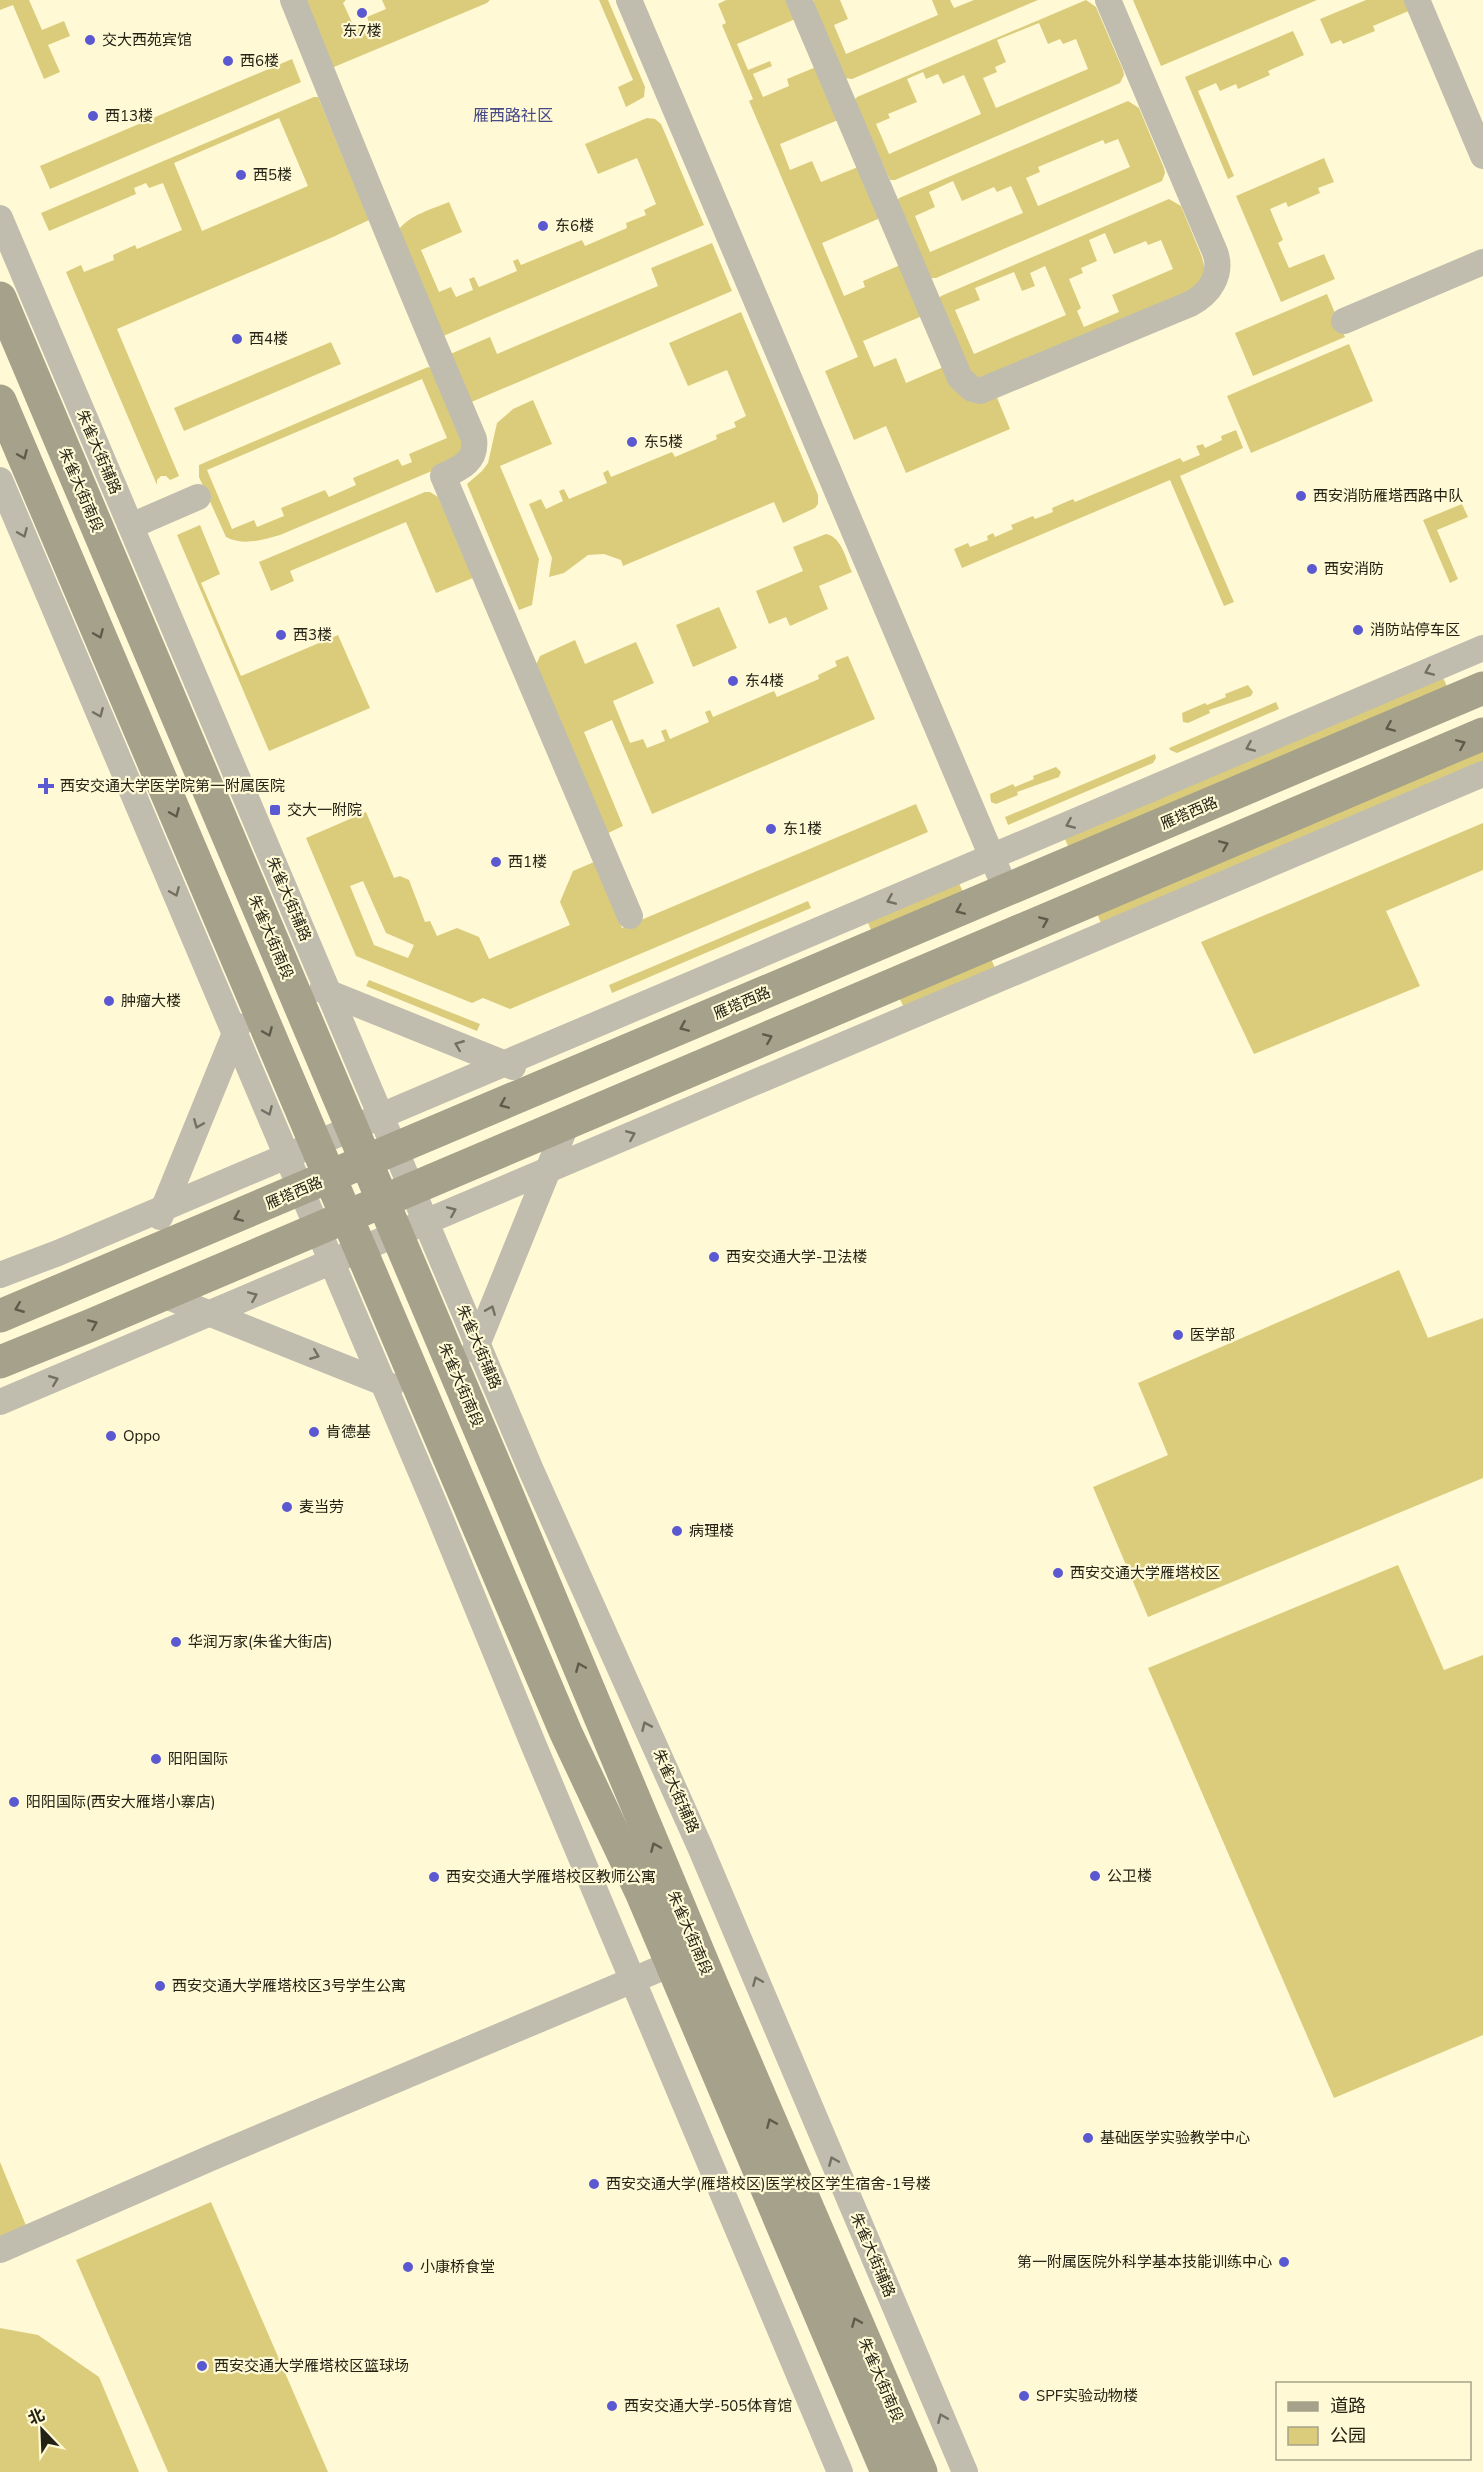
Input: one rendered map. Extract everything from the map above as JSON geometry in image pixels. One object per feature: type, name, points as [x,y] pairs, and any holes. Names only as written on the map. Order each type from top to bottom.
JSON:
[{"type":"main road","name":"朱雀大街南段","points":[[0,298],[288,977],[367,1122],[412,1228],[461,1384],[712,1986],[921,2472]]},
{"type":"main road","name":"朱雀大街南段","points":[[0,401],[252,992],[301,1150],[332,1223],[347,1256],[424,1399],[561,1722],[642,1894],[887,2472]]},
{"type":"main road","name":"雁塔西路","points":[[0,1316],[1483,688]]},
{"type":"main road","points":[[0,1362],[1483,735]]},
{"type":"street","points":[[293,0],[368,181],[383,226],[474,439],[475,451],[470,461],[443,476],[630,916]]},
{"type":"street","points":[[628,0],[1006,890]]},
{"type":"street","points":[[799,0],[960,378],[966,385],[980,391],[1190,304],[1209,289],[1217,274],[1215,252],[1108,0]]},
{"type":"street","points":[[1417,0],[1483,156]]},
{"type":"street","name":"朱雀大街辅路","points":[[0,218],[329,993],[367,1122]]},
{"type":"street","points":[[1344,321],[1483,262]]},
{"type":"street","points":[[0,480],[235,1033],[301,1150]]},
{"type":"street","points":[[130,526],[198,497]]},
{"type":"street","points":[[0,1275],[163,1209],[1483,648]]},
{"type":"street","points":[[0,1402],[1483,774]]},
{"type":"street","points":[[288,977],[552,1083]]},
{"type":"street","points":[[144,1256],[252,992]]},
{"type":"street","points":[[461,1384],[567,1124]]},
{"type":"street","name":"朱雀大街辅路","points":[[412,1228],[477,1343],[531,1470],[700,1847],[964,2472]]},
{"type":"street","points":[[347,1256],[384,1383],[632,1981],[840,2472]]},
{"type":"street","points":[[163,1295],[424,1399]]},
{"type":"street","points":[[0,2250],[671,1964]]},
{"type":"green space","points":[[0,0],[29,0],[42,30],[64,21],[70,36],[48,45],[60,72],[44,79],[13,5],[0,10]]},
{"type":"green space","points":[[303,0],[346,0],[343,3],[355,29],[369,23],[367,17],[386,9],[382,0],[490,0],[332,67]]},
{"type":"green space","points":[[599,0],[608,0],[645,87],[644,97],[626,107],[618,87],[633,80]]},
{"type":"green space","points":[[726,0],[787,0],[800,17],[737,44],[748,70],[770,61],[772,66],[753,74],[763,97],[789,86],[787,79],[821,65],[843,118],[780,144],[790,170],[812,161],[821,182],[863,165],[885,216],[822,243],[844,296],[865,287],[863,281],[905,263],[927,314],[863,341],[874,367],[896,358],[906,383],[948,365],[996,395],[1010,429],[906,473],[886,426],[854,440],[825,371],[858,357],[749,101],[753,99],[722,25],[726,23],[718,4]]},
{"type":"green space","points":[[814,0],[840,0],[848,19],[834,25],[846,54],[938,15],[932,0],[950,0],[954,8],[974,0],[1038,0],[852,79],[844,78],[812,3]]},
{"type":"green space","points":[[1086,0],[1096,7],[1124,75],[1120,83],[895,180],[890,180],[854,101],[857,97]],"holes":[[[1039,23],[1048,44],[1060,39],[1063,44],[1076,39],[1088,69],[996,108],[983,78],[997,72],[995,67],[1006,62],[997,40]],[[923,72],[926,79],[938,74],[943,84],[964,75],[981,114],[889,154],[876,124],[890,118],[888,114],[917,102],[907,79]]]},
{"type":"green space","points":[[1133,0],[1317,0],[1161,66]]},
{"type":"green space","points":[[1366,0],[1407,0],[1411,10],[1373,26],[1375,31],[1343,44],[1341,40],[1331,44],[1320,19]]},
{"type":"green space","points":[[1293,31],[1304,55],[1268,71],[1270,75],[1238,89],[1236,84],[1220,91],[1216,83],[1198,91],[1234,176],[1228,179],[1185,77]]},
{"type":"green space","points":[[292,59],[301,82],[50,189],[40,166]]},
{"type":"green space","points":[[318,97],[369,220],[117,329],[179,476],[170,480],[166,476],[161,476],[157,480],[157,485],[66,272],[81,265],[84,272],[114,260],[113,255],[135,245],[137,249],[182,230],[163,183],[149,188],[146,183],[134,188],[136,194],[49,231],[41,213]],"holes":[[[279,118],[308,186],[202,231],[174,163]]]},
{"type":"green space","points":[[1128,101],[1139,108],[1165,173],[1162,181],[936,278],[931,278],[897,202],[899,198]],"holes":[[[1118,139],[1130,167],[1038,206],[1026,178],[1040,172],[1038,167],[1103,140],[1105,144]],[[953,181],[962,201],[994,187],[997,192],[1011,186],[1023,213],[930,252],[915,216],[935,207],[929,192]]]},
{"type":"green space","points":[[647,118],[655,119],[661,124],[704,225],[441,337],[398,231],[402,225],[421,213],[449,202],[462,232],[421,250],[439,292],[451,287],[456,297],[473,290],[469,279],[474,277],[479,287],[517,271],[513,261],[518,259],[521,265],[582,240],[585,246],[627,228],[626,223],[646,215],[644,210],[656,204],[637,158],[598,174],[585,144]]},
{"type":"green space","points":[[1324,158],[1334,182],[1318,188],[1320,193],[1288,207],[1286,202],[1270,209],[1283,240],[1278,243],[1289,268],[1324,254],[1335,279],[1281,302],[1236,196]]},
{"type":"green space","points":[[1169,199],[1181,206],[1205,269],[1203,280],[1196,289],[974,382],[938,300],[941,296]],"holes":[[[1105,233],[1114,254],[1146,241],[1148,245],[1161,240],[1173,269],[1112,295],[1119,312],[1084,327],[1077,311],[1081,308],[1069,279],[1083,273],[1081,268],[1097,261],[1089,240]],[[1045,266],[1066,315],[974,354],[955,310],[980,300],[975,288],[1014,272],[1022,291],[1035,286],[1030,273]]]},
{"type":"green space","points":[[712,243],[732,291],[469,403],[448,355],[490,337],[497,354],[658,286],[651,268]]},
{"type":"green space","points":[[1327,294],[1345,337],[1253,376],[1235,333]]},
{"type":"green space","points":[[741,312],[818,495],[818,504],[815,508],[783,523],[774,502],[623,566],[621,560],[604,554],[588,555],[564,573],[549,577],[552,558],[529,504],[541,499],[546,509],[563,501],[559,491],[564,489],[569,499],[607,483],[603,473],[608,470],[611,477],[672,452],[675,457],[717,439],[716,435],[736,427],[734,422],[746,416],[727,370],[688,386],[669,343]]},
{"type":"green space","points":[[331,342],[341,364],[184,431],[174,408]]},
{"type":"green space","points":[[1349,344],[1373,401],[1251,453],[1227,396]]},
{"type":"green space","points":[[428,367],[432,369],[466,448],[439,468],[280,535],[253,541],[239,541],[226,537],[199,477],[199,465]],"holes":[[[422,379],[447,438],[409,454],[412,462],[402,466],[398,459],[353,478],[356,485],[329,497],[325,490],[281,508],[284,516],[257,527],[254,520],[232,529],[207,470]]]},
{"type":"green space","points":[[533,400],[552,444],[500,466],[539,559],[532,605],[519,610],[467,484],[488,463],[497,423],[513,409]]},
{"type":"green space","points":[[1236,430],[1243,448],[1180,476],[1234,602],[1224,606],[1170,480],[962,568],[954,549],[968,543],[970,547],[988,540],[987,536],[993,533],[995,537],[1013,529],[1011,525],[1033,516],[1035,519],[1053,512],[1052,508],[1073,499],[1075,502],[1180,458],[1183,462],[1200,455],[1196,446],[1203,444],[1205,448],[1222,440],[1221,436]]},
{"type":"green space","points":[[425,492],[438,497],[473,578],[436,593],[406,522],[290,571],[294,581],[271,591],[259,562]]},
{"type":"green space","points":[[1462,504],[1468,517],[1437,530],[1458,579],[1450,583],[1423,520]]},
{"type":"green space","points":[[200,525],[220,574],[201,583],[241,676],[338,635],[370,708],[269,751],[177,535]]},
{"type":"green space","points":[[826,534],[840,544],[852,572],[819,586],[828,609],[790,626],[786,617],[769,624],[756,591],[803,571],[793,547]]},
{"type":"green space","points":[[719,607],[737,648],[693,667],[676,625]]},
{"type":"green space","points":[[575,640],[585,664],[636,642],[654,683],[613,701],[630,743],[643,739],[647,748],[665,741],[661,731],[666,729],[670,739],[709,722],[705,712],[710,710],[713,717],[774,691],[777,697],[819,679],[818,675],[837,666],[835,661],[848,656],[875,719],[652,814],[612,720],[584,732],[623,826],[606,834],[536,665],[540,656]]},
{"type":"green space","points":[[1441,673],[1449,691],[1070,851],[1063,834]]},
{"type":"green space","points":[[1248,685],[1253,692],[1251,696],[1209,710],[1210,713],[1188,723],[1183,722],[1182,713],[1226,697],[1225,694]]},
{"type":"green space","points":[[1276,702],[1279,709],[1177,753],[1169,748]]},
{"type":"green space","points":[[1483,747],[1483,767],[1103,928],[1096,911]]},
{"type":"green space","points":[[1155,754],[1156,758],[1153,763],[1008,825],[1005,817]]},
{"type":"green space","points":[[1056,767],[1061,772],[1059,777],[1017,792],[1018,795],[996,804],[991,802],[990,794],[1013,784],[1015,787],[1034,779],[1033,776]]},
{"type":"green space","points":[[916,804],[928,832],[510,1009],[483,998],[472,1003],[356,956],[306,838],[366,812],[394,878],[400,876],[409,880],[425,922],[430,921],[437,936],[457,928],[479,937],[489,959],[570,925],[560,902],[573,871],[594,862],[622,928]],"holes":[[[363,881],[386,933],[414,945],[408,958],[374,945],[350,886]]]},
{"type":"green space","points":[[1483,823],[1483,870],[1386,911],[1420,986],[1254,1054],[1201,942]]},
{"type":"green space","points":[[957,879],[965,896],[873,935],[866,918]]},
{"type":"green space","points":[[808,901],[811,908],[612,993],[609,985]]},
{"type":"green space","points":[[990,956],[997,973],[906,1012],[898,995]]},
{"type":"green space","points":[[369,980],[480,1024],[477,1031],[366,986]]},
{"type":"green space","points":[[1399,1270],[1428,1338],[1483,1318],[1483,1478],[1148,1617],[1093,1487],[1168,1455],[1138,1383]]},
{"type":"green space","points":[[1398,1565],[1444,1670],[1483,1655],[1483,2035],[1334,2098],[1148,1668]]},
{"type":"green space","points":[[0,2162],[27,2228],[0,2239]]},
{"type":"green space","name":"西安交通大学雁塔校区篮球场","points":[[211,2202],[328,2472],[168,2472],[76,2260]]},
{"type":"green space","points":[[0,2328],[38,2335],[99,2377],[139,2472],[0,2472]]},
{"type":"place","name":"东7楼","points":[[362,13]]},
{"type":"place","name":"交大西苑宾馆","points":[[90,40]]},
{"type":"place","name":"西6楼","points":[[228,61]]},
{"type":"place","name":"西13楼","points":[[93,116]]},
{"type":"place","name":"西5楼","points":[[241,175]]},
{"type":"place","name":"东6楼","points":[[543,226]]},
{"type":"place","name":"西4楼","points":[[237,339]]},
{"type":"place","name":"东5楼","points":[[632,442]]},
{"type":"place","name":"西安消防雁塔西路中队","points":[[1301,496]]},
{"type":"place","name":"西安消防","points":[[1312,569]]},
{"type":"place","name":"消防站停车区","points":[[1358,630]]},
{"type":"place","name":"西3楼","points":[[281,635]]},
{"type":"place","name":"东4楼","points":[[733,681]]},
{"type":"place","name":"西安交通大学医学院第一附属医院","points":[[46,786]]},
{"type":"place","name":"交大一附院","points":[[275,810]]},
{"type":"place","name":"东1楼","points":[[771,829]]},
{"type":"place","name":"西1楼","points":[[496,862]]},
{"type":"place","name":"肿瘤大楼","points":[[109,1001]]},
{"type":"place","name":"西安交通大学-卫法楼","points":[[714,1257]]},
{"type":"place","name":"医学部","points":[[1178,1335]]},
{"type":"place","name":"肯德基","points":[[314,1432]]},
{"type":"place","name":"Oppo","points":[[111,1436]]},
{"type":"place","name":"麦当劳","points":[[287,1507]]},
{"type":"place","name":"病理楼","points":[[677,1531]]},
{"type":"place","name":"西安交通大学雁塔校区","points":[[1058,1573]]},
{"type":"place","name":"华润万家(朱雀大街店)","points":[[176,1642]]},
{"type":"place","name":"阳阳国际","points":[[156,1759]]},
{"type":"place","name":"阳阳国际(西安大雁塔小寨店)","points":[[14,1802]]},
{"type":"place","name":"公卫楼","points":[[1095,1876]]},
{"type":"place","name":"西安交通大学雁塔校区教师公寓","points":[[434,1877]]},
{"type":"place","name":"西安交通大学雁塔校区3号学生公寓","points":[[160,1986]]},
{"type":"place","name":"基础医学实验教学中心","points":[[1088,2138]]},
{"type":"place","name":"西安交通大学(雁塔校区)医学校区学生宿舍-1号楼","points":[[594,2184]]},
{"type":"place","name":"第一附属医院外科学基本技能训练中心","points":[[1284,2262]]},
{"type":"place","name":"小康桥食堂","points":[[408,2267]]},
{"type":"place","name":"西安交通大学雁塔校区篮球场","points":[[202,2366]]},
{"type":"place","name":"SPF实验动物楼","points":[[1024,2396]]},
{"type":"place","name":"西安交通大学-505体育馆","points":[[612,2406]]},
{"type":"district","name":"雁西路社区","points":[[513,115]]}]
